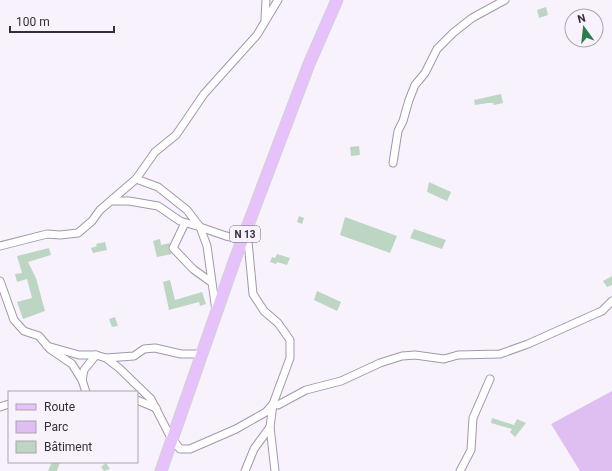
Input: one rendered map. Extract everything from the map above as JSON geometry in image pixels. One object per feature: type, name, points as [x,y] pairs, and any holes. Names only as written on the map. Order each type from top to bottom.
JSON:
[{"type":"main road","name":"N 13","points":[[161,471],[247,228],[309,64],[337,0]]},
{"type":"street","points":[[263,27],[266,0]]},
{"type":"street","points":[[0,246],[47,234],[60,235],[78,233],[136,179],[155,152],[176,136],[204,94],[263,27],[278,0]]},
{"type":"street","points":[[393,164],[398,130],[403,121],[409,100],[415,85],[425,73],[437,49],[453,33],[472,18],[505,0]]},
{"type":"street","points":[[136,179],[158,187],[187,210],[200,227],[207,246],[216,313]]},
{"type":"street","points":[[112,201],[129,201],[158,206],[185,223],[243,240]]},
{"type":"street","points":[[185,223],[173,248],[193,269],[211,282]]},
{"type":"street","points":[[247,228],[253,294],[264,312],[278,323],[290,340],[290,358],[273,404],[270,427],[275,471]]},
{"type":"street","points":[[0,281],[14,320],[24,330],[39,336],[47,346],[72,364],[82,380],[86,391]]},
{"type":"street","points":[[47,346],[79,354],[96,355],[106,358],[127,374],[151,399],[158,415],[180,449],[190,449],[236,429],[266,412],[273,404],[278,404],[306,390],[341,381],[380,362],[402,356],[415,355],[444,359],[458,355],[491,355],[512,351],[602,311],[612,301]]},
{"type":"street","points":[[106,358],[134,356],[144,349],[155,348],[180,354],[202,354]]},
{"type":"street","points":[[82,380],[84,370],[96,355]]},
{"type":"street","points":[[460,471],[471,450],[473,418],[490,379]]},
{"type":"street","points":[[138,400],[156,408]]},
{"type":"street","points":[[245,471],[254,449],[270,427]]},
{"type":"green space","points":[[612,391],[612,471],[580,471],[551,424]]},
{"type":"building","points":[[546,7],[548,15],[539,18],[537,10]]},
{"type":"building","points":[[501,94],[503,103],[494,105],[493,103],[488,103],[475,105],[474,100]]},
{"type":"building","points":[[359,146],[360,155],[351,156],[350,147]]},
{"type":"building","points":[[429,182],[451,192],[447,201],[427,192]]},
{"type":"building","points":[[299,216],[304,218],[302,224],[297,222]]},
{"type":"building","points":[[345,217],[397,236],[390,253],[340,235]]},
{"type":"building","points":[[414,229],[446,240],[442,249],[410,238]]},
{"type":"building","points":[[160,239],[161,245],[170,243],[168,249],[172,254],[157,257],[153,241]]},
{"type":"building","points":[[105,242],[107,250],[93,253],[91,248],[97,246],[96,244]]},
{"type":"building","points":[[49,248],[51,255],[28,262],[36,278],[45,311],[23,319],[17,302],[32,298],[27,279],[17,282],[15,274],[22,273],[17,256]]},
{"type":"building","points":[[277,254],[290,258],[287,265],[277,262],[276,264],[270,262],[272,257],[275,258]]},
{"type":"building","points":[[612,276],[612,285],[607,287],[603,281]]},
{"type":"building","points":[[170,280],[175,300],[202,292],[206,304],[200,306],[199,302],[169,310],[163,282]]},
{"type":"building","points":[[317,291],[341,302],[337,311],[314,300]]},
{"type":"building","points":[[115,317],[118,326],[112,327],[109,319]]},
{"type":"building","points":[[492,418],[514,425],[517,419],[526,423],[515,437],[510,432],[512,429],[491,423]]},
{"type":"building","points":[[52,463],[60,463],[57,471],[48,471]]},
{"type":"building","points":[[106,463],[110,469],[104,471],[101,467]]}]
